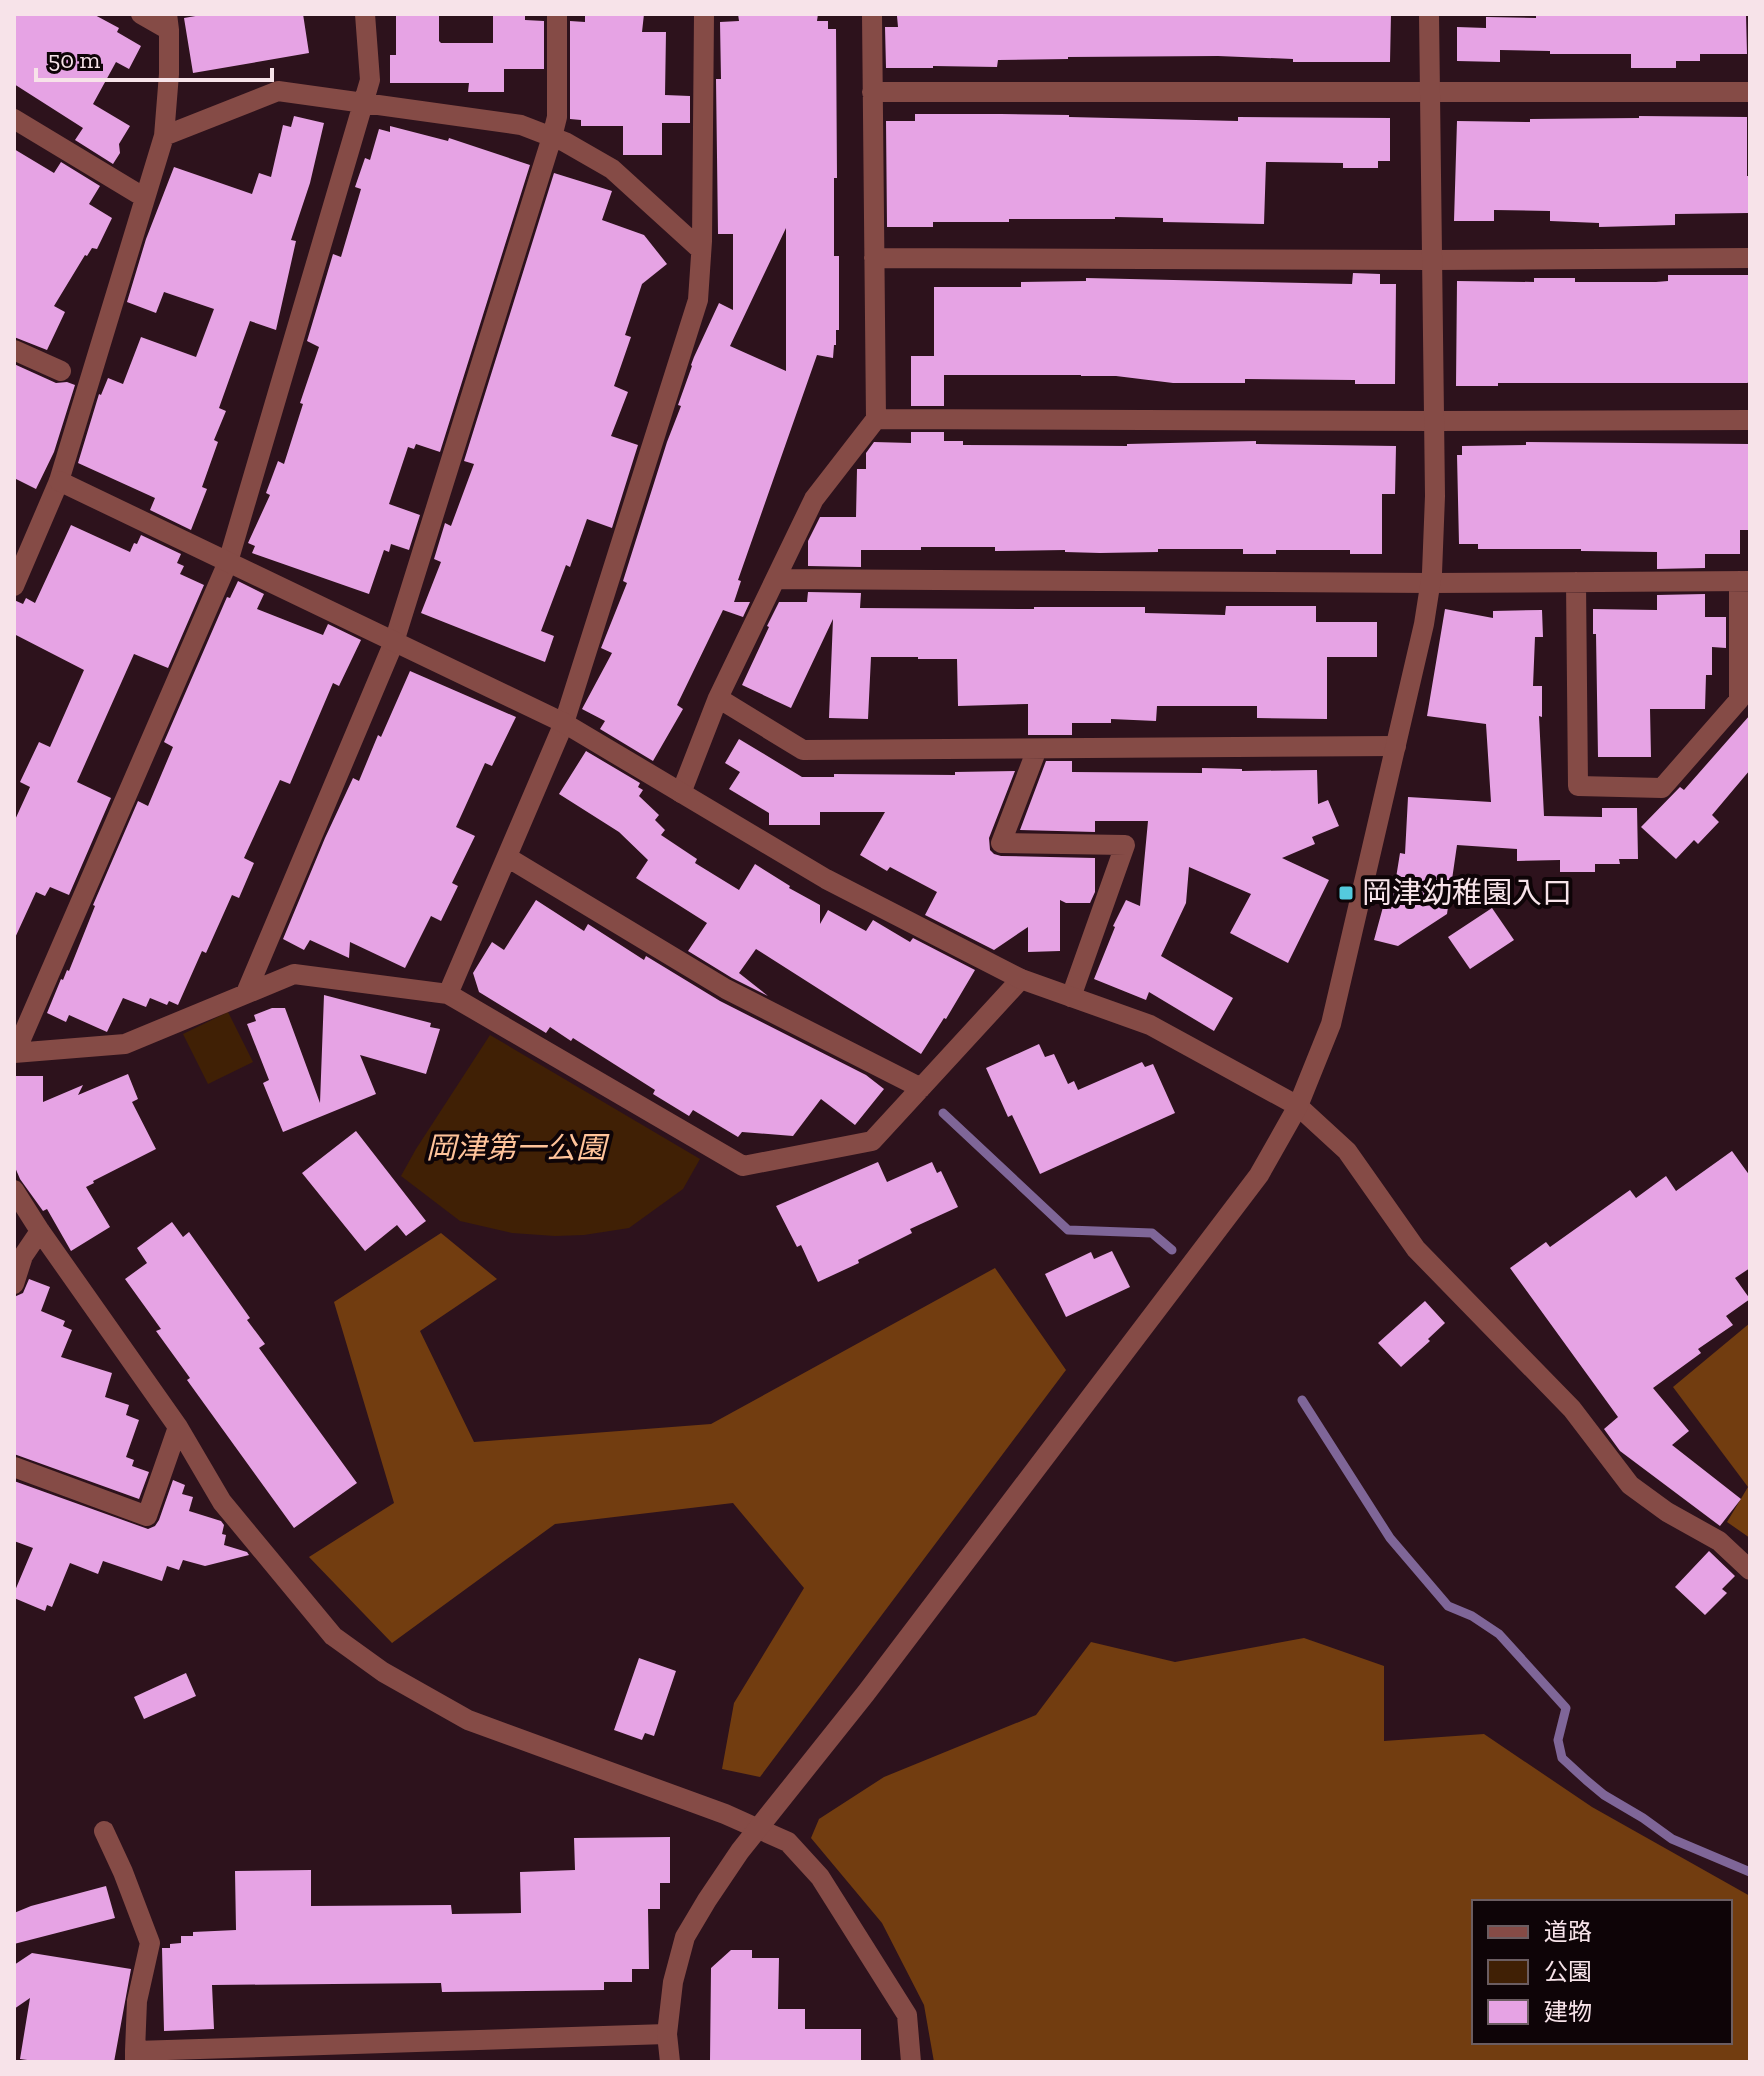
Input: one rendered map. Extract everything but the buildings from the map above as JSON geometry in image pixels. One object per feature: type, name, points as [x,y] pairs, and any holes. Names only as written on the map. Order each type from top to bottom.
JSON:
[{"type":"street","points":[[14,586],[59,481],[75,376],[145,198],[164,136],[169,74],[168,22],[141,14]]},
{"type":"street","points":[[365,14],[370,80],[228,562],[14,1053],[125,1044],[294,974],[448,994],[743,1166],[872,1141],[1021,979]]},
{"type":"street","points":[[246,993],[394,642],[552,137],[557,117],[557,14]]},
{"type":"street","points":[[448,994],[564,723],[698,300],[704,14]]},
{"type":"street","points":[[681,793],[718,698],[814,499],[876,419],[872,14]]},
{"type":"street","points":[[670,2062],[667,2034],[673,1982],[685,1937],[707,1900],[740,1851],[866,1693],[1259,1175],[1298,1106],[1331,1024],[1431,583],[1435,496],[1429,14]]},
{"type":"street","points":[[164,136],[278,91],[521,125],[565,142],[612,169],[701,250]]},
{"type":"street","points":[[872,92],[1750,92]]},
{"type":"street","points":[[14,119],[145,198]]},
{"type":"street","points":[[874,258],[1750,258]]},
{"type":"street","points":[[14,350],[75,376]]},
{"type":"street","points":[[876,419],[1750,420]]},
{"type":"street","points":[[59,481],[564,723],[826,879],[1021,979],[1150,1025],[1298,1106],[1347,1151],[1416,1249],[1572,1409],[1630,1485],[1667,1512],[1719,1541],[1750,1570]]},
{"type":"street","points":[[776,579],[1431,583],[1576,582],[1745,581],[1739,700],[1662,788],[1578,786],[1576,582]]},
{"type":"street","points":[[718,698],[803,750],[1396,746]]},
{"type":"street","points":[[1037,749],[1001,843],[1125,845],[1071,997]]},
{"type":"street","points":[[507,857],[726,989],[921,1088]]},
{"type":"street","points":[[14,1190],[178,1427],[222,1502],[333,1636],[383,1672],[468,1720],[725,1814],[788,1842],[820,1877],[907,2015],[911,2062]]},
{"type":"street","points":[[14,1284],[23,1256],[40,1231]]},
{"type":"street","points":[[14,1467],[147,1516],[178,1427]]},
{"type":"street","points":[[104,1831],[150,1943],[137,2001],[135,2057],[427,2041],[667,2034]]},
{"type":"street","points":[[427,2041],[432,2062]]},
{"type":"green space","points":[[228,1012],[253,1062],[208,1084],[183,1034]]},
{"type":"green space","name":"岡津第一公園","points":[[490,1035],[700,1159],[683,1189],[629,1228],[555,1236],[512,1233],[460,1221],[401,1176]]},
{"type":"shaded area","points":[[441,1233],[497,1279],[420,1331],[474,1442],[711,1424],[995,1268],[1066,1370],[760,1777],[722,1769],[734,1703],[804,1588],[733,1503],[555,1524],[392,1643],[309,1557],[394,1503],[334,1302]]},
{"type":"shaded area","points":[[1750,1323],[1750,1538],[1727,1522],[1748,1487],[1673,1387]]},
{"type":"shaded area","points":[[1304,1638],[1384,1666],[1384,1741],[1484,1734],[1592,1807],[1750,1896],[1750,2062],[934,2062],[924,2005],[882,1923],[811,1838],[819,1819],[884,1777],[1036,1715],[1091,1642],[1175,1662]]},
{"type":"waterway","points":[[943,1113],[1068,1230],[1152,1233],[1172,1250]]},
{"type":"waterway","points":[[1302,1400],[1390,1538],[1448,1606],[1472,1616],[1499,1634],[1566,1708],[1558,1740],[1562,1758],[1604,1795],[1672,1839],[1750,1872]]},
{"type":"place","name":"岡津幼稚園入口","points":[[1346,893]]}]
